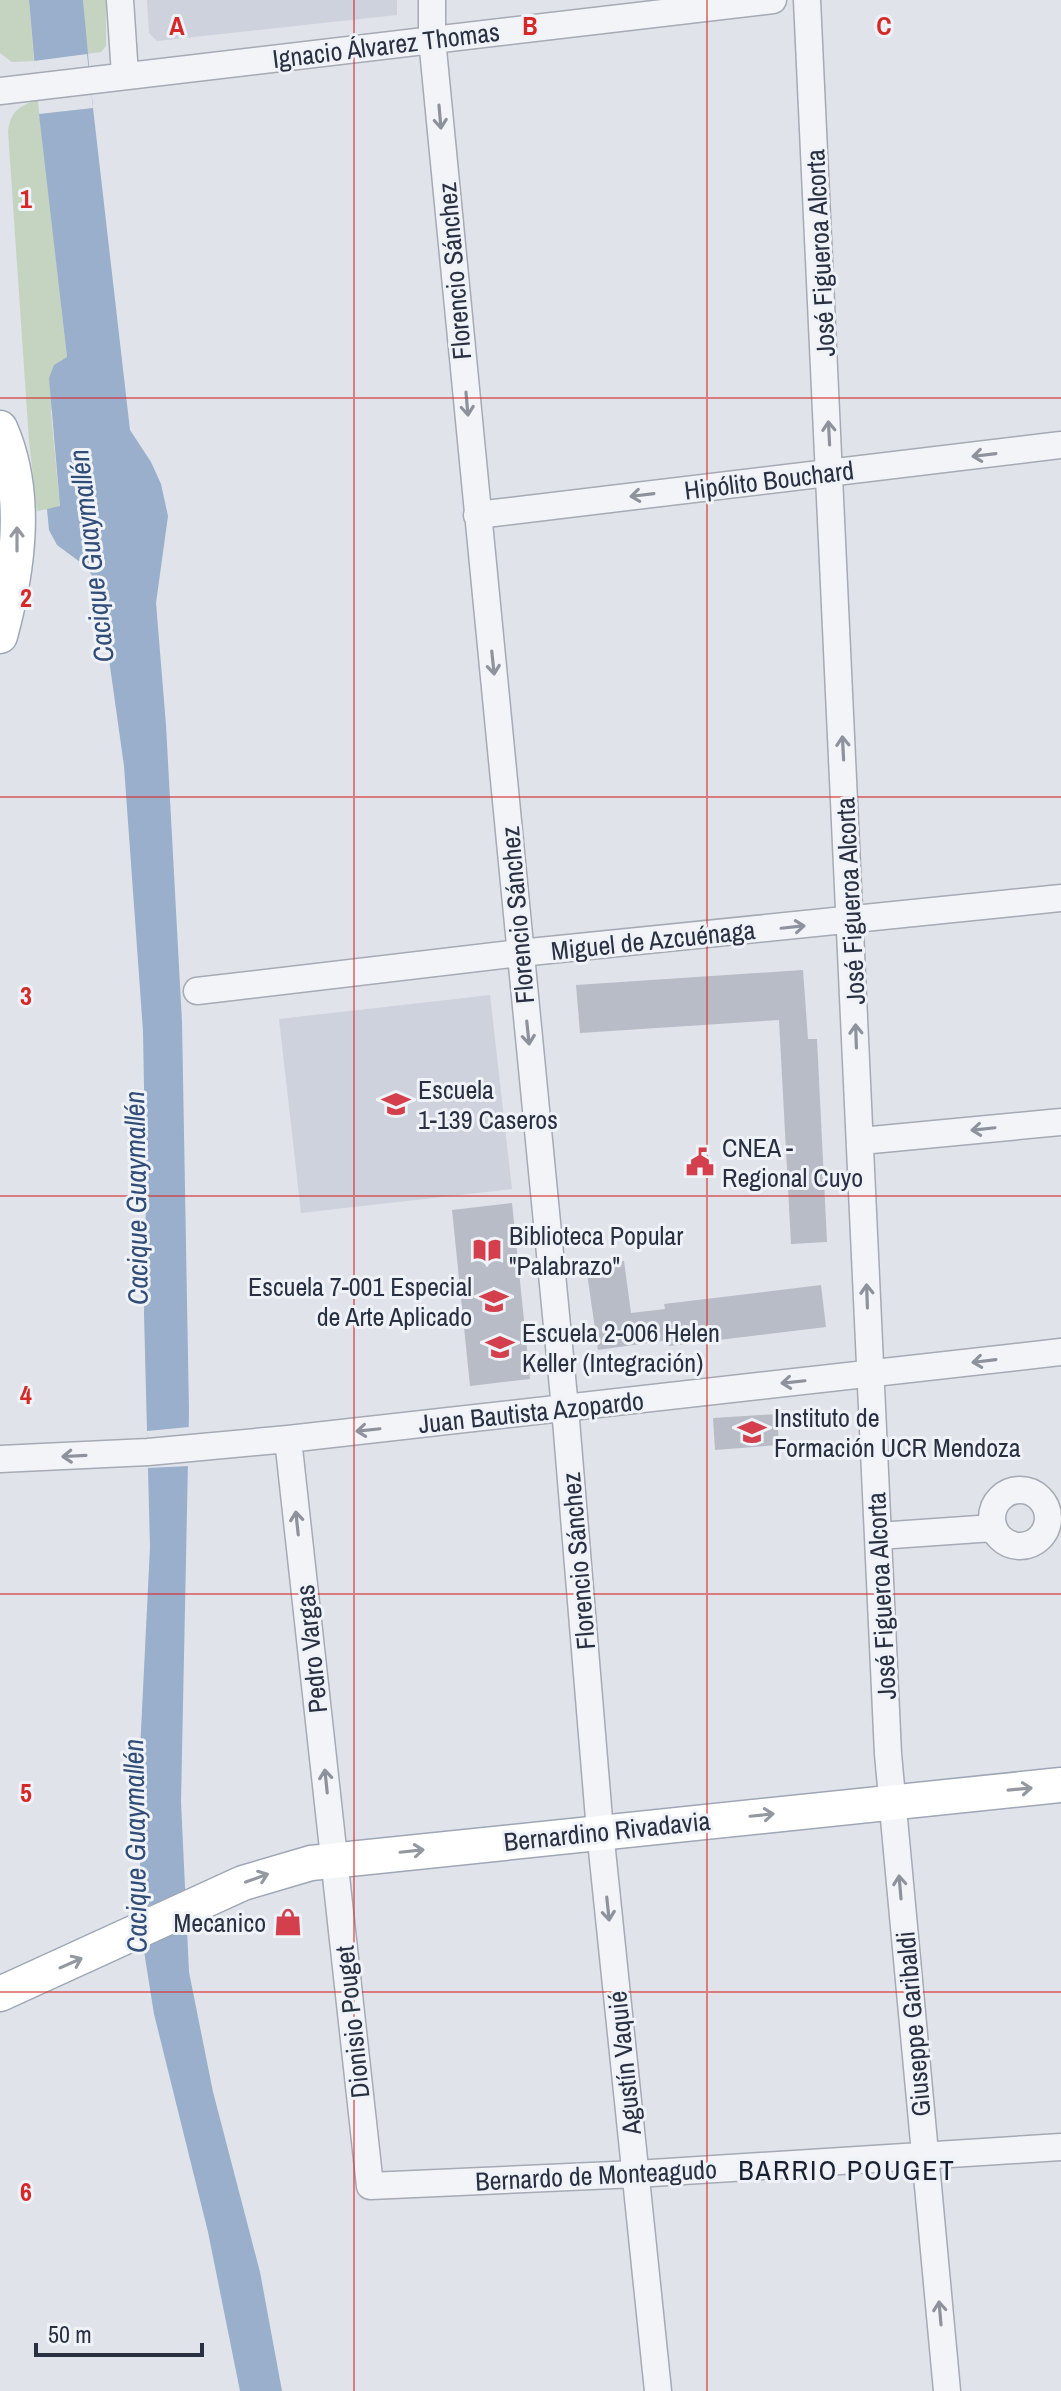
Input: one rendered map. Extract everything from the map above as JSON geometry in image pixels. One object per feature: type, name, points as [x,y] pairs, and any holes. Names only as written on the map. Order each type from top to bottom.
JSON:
[{"type":"main road","points":[[0,428],[14,468],[17,523],[16,566],[3,626]]},
{"type":"main road","name":"Bernardino Rivadavia","points":[[0,1994],[265,1875],[334,1859],[1061,1785]]},
{"type":"street","points":[[120,0],[125,75]]},
{"type":"street","name":"Florencio Sánchez","points":[[432,0],[432,39],[565,1408],[600,1831]]},
{"type":"street","name":"Ignacio Álvarez Thomas","points":[[0,91],[773,0]]},
{"type":"street","name":"José Figueroa Alcorta","points":[[807,0],[892,1801]]},
{"type":"street","name":"Hipólito Bouchard","points":[[477,515],[1061,445]]},
{"type":"street","name":"Miguel de Azcuénaga","points":[[197,991],[520,953],[1061,898]]},
{"type":"street","points":[[861,1141],[1061,1122]]},
{"type":"street","name":"Juan Bautista Azopardo","points":[[0,1459],[148,1452],[288,1439],[1061,1352]]},
{"type":"street","name":"Pedro Vargas","points":[[288,1439],[334,1859]]},
{"type":"street","points":[[878,1536],[993,1528]]},
{"type":"street","name":"Giuseppe Garibaldi","points":[[892,1801],[947,2391]]},
{"type":"street","name":"Agustín Vaquié","points":[[600,1831],[658,2391]]},
{"type":"street","name":"Dionisio Pouget","points":[[334,1859],[370,2186]]},
{"type":"street","name":"Bernardo de Monteagudo","points":[[370,2186],[636,2174],[1061,2147]]},
{"type":"shaded area","points":[[147,0],[397,0],[397,15],[157,41],[149,33]]},
{"type":"shaded area","name":"Escuela 1-139 Caseros","points":[[490,995],[512,1189],[301,1213],[279,1019]]},
{"type":"green space","points":[[0,0],[29,0],[34,61],[12,62],[0,53]]},
{"type":"green space","points":[[83,0],[106,0],[106,46],[101,52],[87,54]]},
{"type":"green space","points":[[38,100],[67,358],[60,361],[51,412],[60,507],[37,511],[29,441],[8,131],[17,110]]},
{"type":"water","name":"Cacique Guaymallén","points":[[29,0],[83,0],[130,430],[161,484],[168,516],[156,603],[166,725],[182,1022],[189,1412],[181,1802],[189,1972],[213,2092],[260,2272],[282,2391],[240,2391],[208,2232],[154,2014],[144,1951],[140,1903],[140,1751],[150,1547],[144,1314],[146,1197],[143,1031],[124,766],[95,579],[84,565],[57,545],[49,530],[47,509],[60,506],[49,378],[54,365],[67,357]]},
{"type":"pier","points":[[87,54],[93,108],[39,114],[34,61]]},
{"type":"pier","points":[[189,1427],[189,1466],[148,1468],[147,1431]]},
{"type":"building","points":[[803,970],[808,1039],[817,1039],[827,1242],[791,1244],[779,1020],[580,1033],[576,985]]},
{"type":"building","points":[[512,1203],[530,1379],[470,1386],[452,1210]]},
{"type":"building","points":[[624,1261],[631,1313],[665,1309],[664,1304],[821,1285],[826,1327],[669,1346],[669,1340],[598,1350],[586,1266]]},
{"type":"building","points":[[777,1414],[779,1445],[715,1450],[713,1418]]},
{"type":"place","name":"Escuela 1-139 Caseros","points":[[396,1104]]},
{"type":"place","name":"CNEA - Regional Cuyo","points":[[700,1162]]},
{"type":"place","name":"Biblioteca Popular \"Palabrazo\"","points":[[487,1250]]},
{"type":"place","name":"Escuela 7-001 Especial de Arte Aplicado","points":[[494,1301]]},
{"type":"place","name":"Escuela 2-006 Helen Keller (Integración)","points":[[500,1347]]},
{"type":"place","name":"Instituto de Formación UCR Mendoza","points":[[752,1432]]},
{"type":"place","name":"Mecanico","points":[[288,1922]]},
{"type":"district","name":"BARRIO POUGET","points":[[847,2170]]}]
